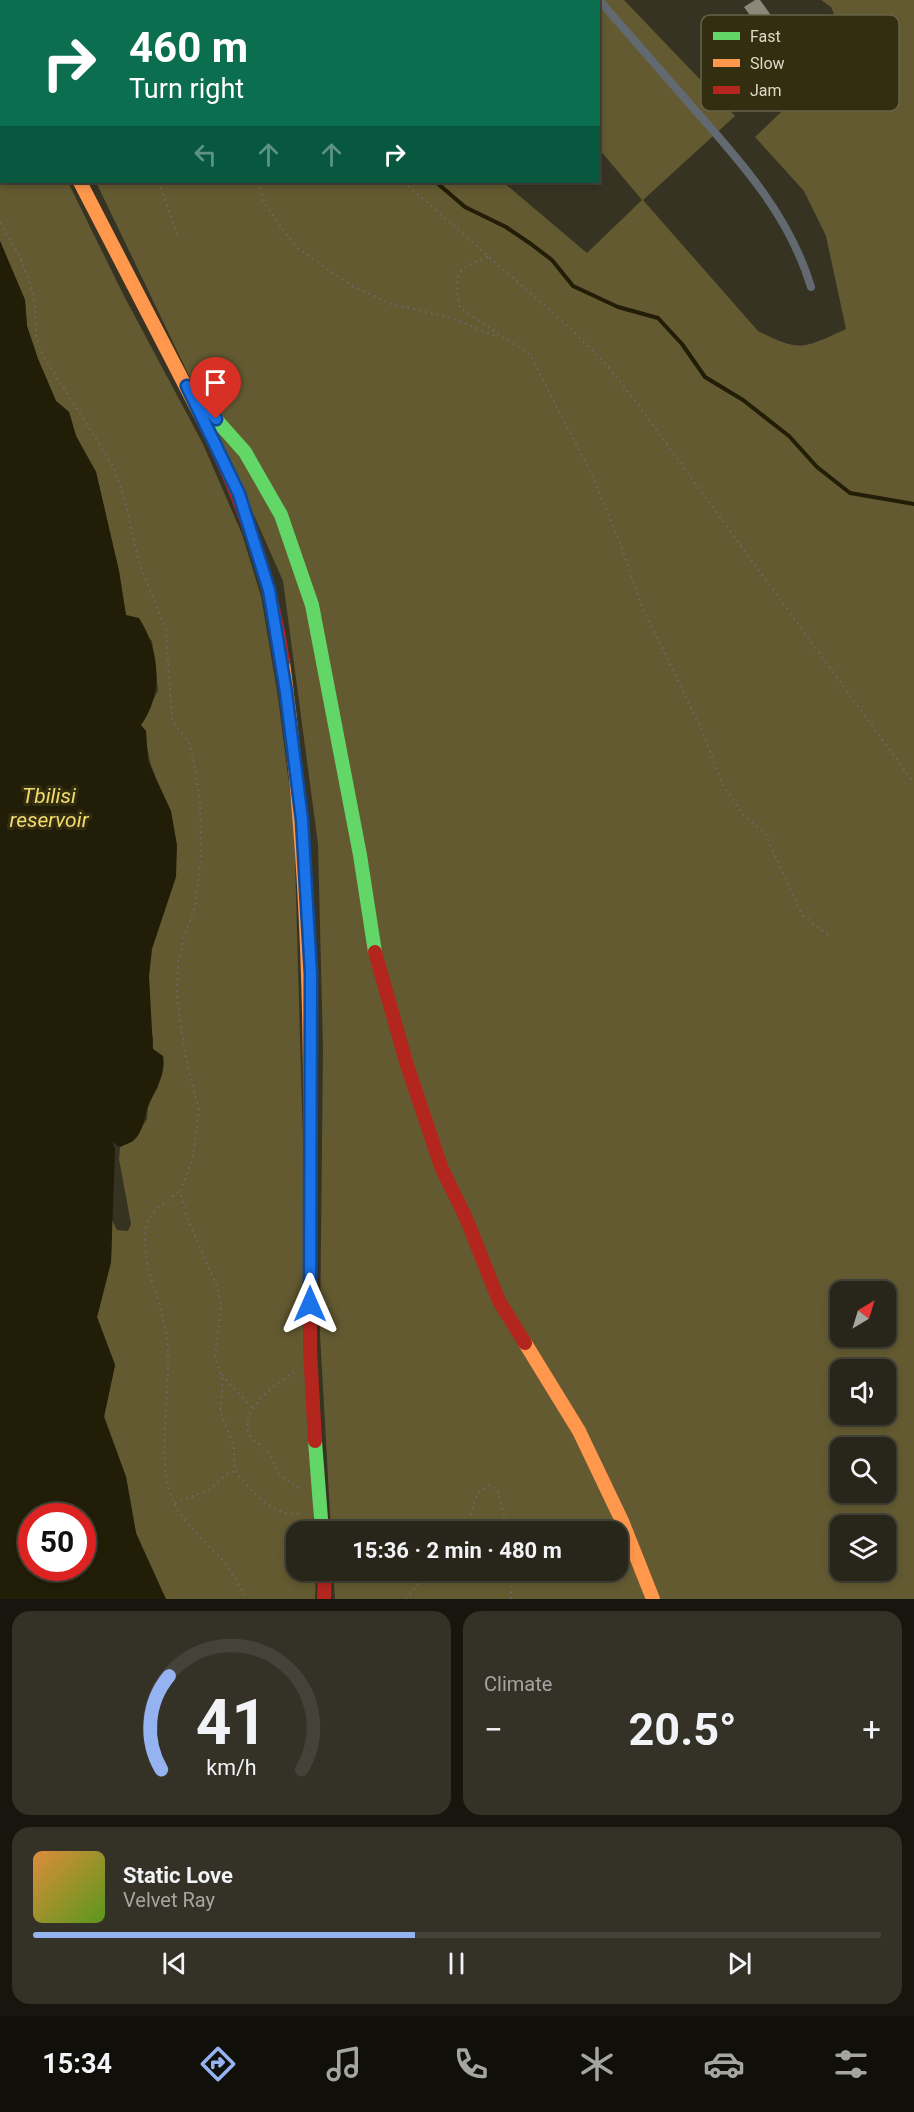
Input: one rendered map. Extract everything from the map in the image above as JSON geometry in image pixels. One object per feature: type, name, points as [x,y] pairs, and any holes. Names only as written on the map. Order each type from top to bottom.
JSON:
[{"type":"main road","points":[[80,183],[142,307],[187,386],[239,494],[269,590],[286,692],[302,820],[311,974],[310,1351],[321,1521]]},
{"type":"main road","points":[[187,386],[245,452],[281,515],[312,605],[360,855],[375,951],[407,1065],[442,1169],[466,1218],[499,1301],[579,1431],[622,1521],[653,1599]]},
{"type":"main road","points":[[324,1599],[325,1581]]},
{"type":"lane","points":[[600,1],[742,163],[778,212],[802,255],[811,287]]},
{"type":"path","points":[[159,183],[178,237]]},
{"type":"path","points":[[259,183],[264,203],[296,247],[352,286],[391,304],[452,318],[504,339]]},
{"type":"path","points":[[405,183],[570,328],[606,364],[914,783]]},
{"type":"path","points":[[0,223],[21,257],[32,290],[35,306],[34,322],[42,354],[113,466],[117,476],[140,563],[166,630],[172,721],[189,742],[195,762],[200,802],[201,856],[195,907],[183,937],[178,964],[177,995],[185,1054],[199,1110],[192,1161],[180,1191],[153,1212],[146,1227],[150,1277],[162,1312],[167,1339],[167,1462],[170,1493],[200,1539],[234,1576],[247,1599]]},
{"type":"path","points":[[489,257],[464,266],[456,281],[460,308],[530,355],[591,473],[620,543],[642,607],[700,726],[723,785],[744,816],[765,833],[802,915],[828,935]]},
{"type":"path","points":[[180,1191],[186,1215],[218,1289],[221,1307],[215,1355],[222,1381],[220,1411],[234,1447],[235,1471],[260,1498],[279,1510],[296,1515],[310,1510],[320,1511]]},
{"type":"path","points":[[303,1492],[293,1481],[280,1474],[266,1449],[247,1431],[252,1409],[278,1383],[294,1372],[310,1351]]},
{"type":"path","points":[[220,1373],[252,1409]]},
{"type":"path","points":[[175,1503],[209,1490],[228,1473],[235,1471]]},
{"type":"path","points":[[468,1521],[477,1494],[489,1485],[498,1490],[505,1521]]},
{"type":"path","points":[[406,1599],[420,1581]]},
{"type":"path","points":[[511,1599],[512,1581]]},
{"type":"shaded area","points":[[600,0],[624,0],[701,80],[701,111],[730,111],[735,116],[643,200],[758,331],[784,343],[802,345],[811,344],[846,329],[826,236],[804,191],[755,137],[782,111],[899,111],[899,15],[834,15],[831,7],[821,0],[914,0],[914,1599],[335,1599],[334,1581],[628,1581],[628,1521],[330,1521],[320,1335],[323,1048],[318,844],[283,581],[230,461],[96,183],[504,183],[587,253],[642,200],[600,150]]},
{"type":"shaded area","points":[[0,183],[68,183],[124,296],[203,444],[242,534],[261,596],[278,697],[294,824],[314,1521],[286,1521],[286,1581],[316,1581],[315,1599],[133,1599],[143,1552],[136,1533],[126,1477],[104,1416],[115,1365],[97,1317],[111,1262],[112,1220],[117,1230],[128,1231],[131,1224],[119,1159],[120,1147],[133,1141],[147,1119],[148,1104],[158,1087],[162,1056],[153,1049],[153,1036],[141,1037],[155,775],[141,725],[158,690],[152,641],[126,616],[119,571],[96,472],[76,436],[69,412],[56,401],[38,359],[27,326],[25,300],[0,241]]},
{"type":"water","name":"Tbilisi reservoir","points":[[0,241],[25,300],[27,326],[38,359],[56,401],[69,412],[76,436],[96,472],[119,571],[126,615],[139,618],[155,658],[156,686],[148,713],[141,725],[146,731],[148,761],[171,811],[177,845],[176,877],[152,949],[149,976],[153,1049],[163,1056],[164,1062],[160,1080],[137,1137],[120,1147],[112,1142],[115,1149],[111,1262],[97,1317],[115,1365],[104,1417],[126,1477],[136,1533],[166,1599],[0,1599]]},
{"type":"building","points":[[755,0],[760,0],[771,15],[750,15],[744,7]]},
{"type":"waterway","points":[[437,183],[465,207],[506,227],[531,244],[552,260],[573,286],[618,307],[658,318],[682,344],[705,377],[743,400],[789,436],[817,467],[850,493],[914,504]]},
{"type":"traffic: fast","points":[[204,406],[245,452],[281,515],[312,605],[360,855],[375,952]]},
{"type":"traffic: fast","points":[[315,1441],[321,1521]]},
{"type":"traffic: slow","points":[[81,183],[202,418]]},
{"type":"traffic: slow","points":[[283,662],[296,780],[305,898],[310,1134]]},
{"type":"traffic: slow","points":[[525,1343],[579,1431],[622,1521],[653,1599]]},
{"type":"traffic: jam","points":[[202,418],[242,506],[253,537],[271,598],[283,662]]},
{"type":"traffic: jam","points":[[375,952],[407,1065],[442,1169],[466,1218],[499,1301],[525,1343]]},
{"type":"traffic: jam","points":[[310,1134],[310,1350],[315,1441]]},
{"type":"traffic: jam","points":[[324,1599],[325,1581]]},
{"type":"route","points":[[216,419],[187,386],[239,494],[269,590],[286,692],[302,820],[311,974],[310,1304]]}]
